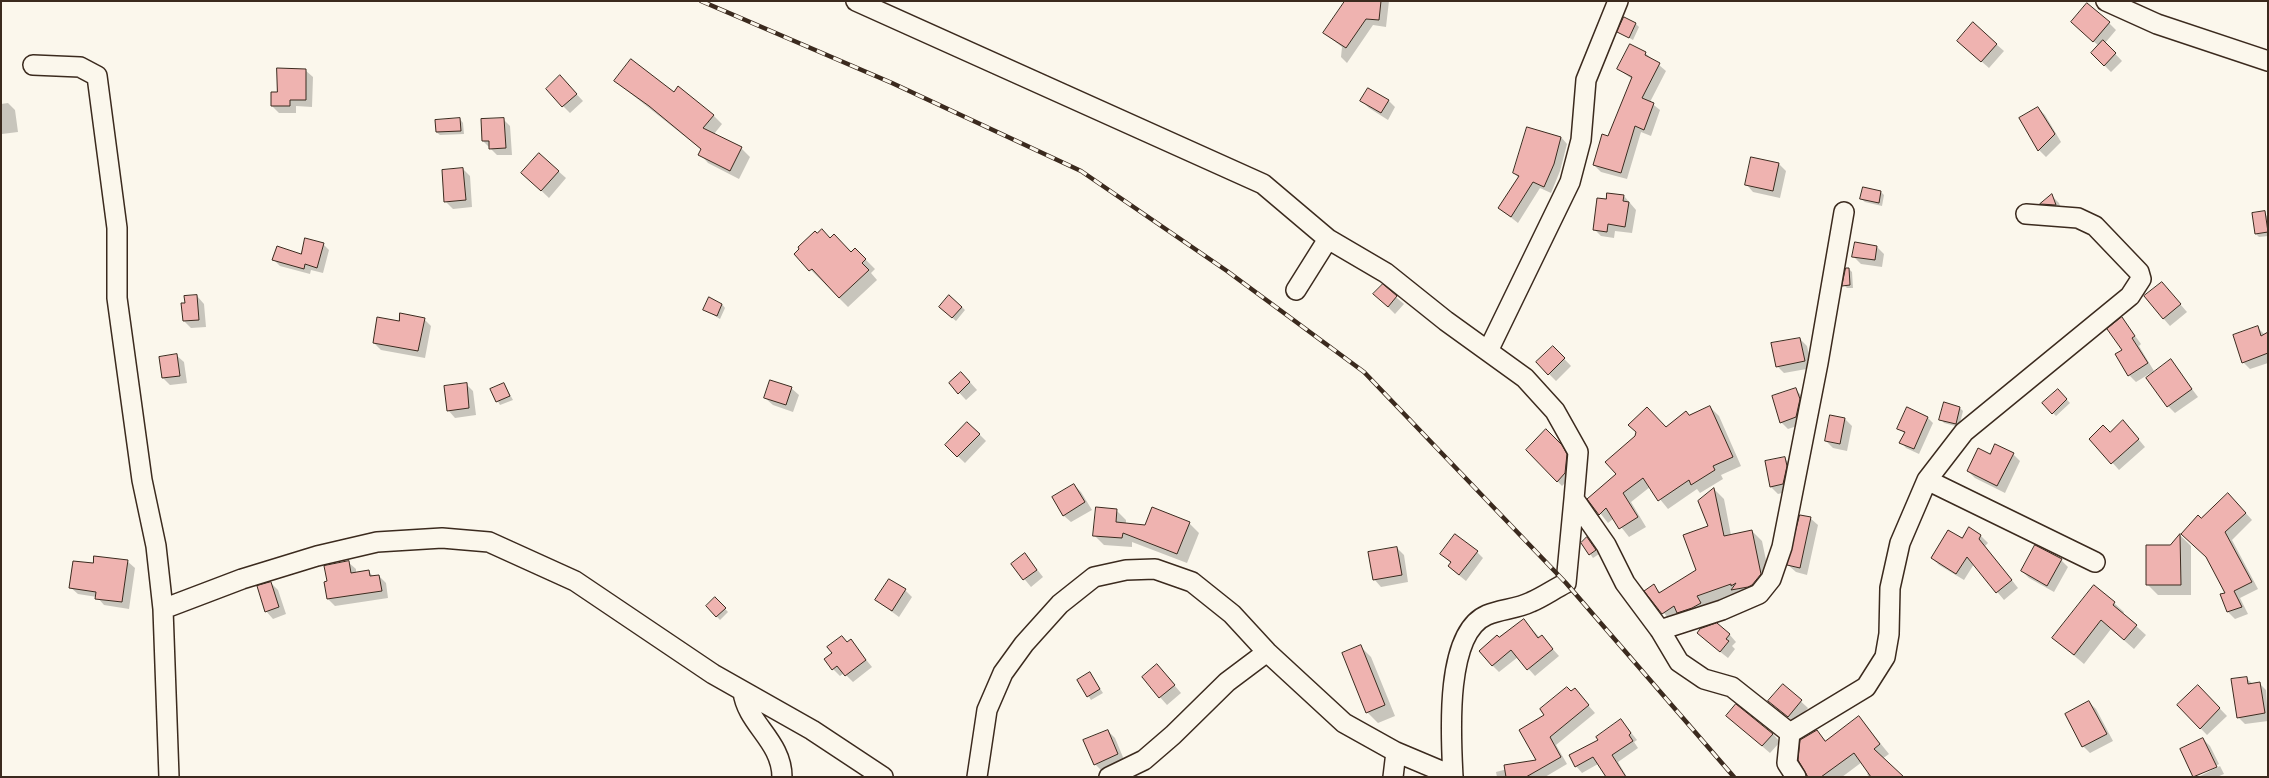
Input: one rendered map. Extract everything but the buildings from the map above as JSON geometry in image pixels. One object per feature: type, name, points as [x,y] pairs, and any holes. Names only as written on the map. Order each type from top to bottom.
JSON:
[{"type":"street","points":[[856,1],[890,18],[1263,184],[1328,240],[1386,274],[1446,321],[1525,378],[1555,410],[1578,452],[1566,583],[1531,602],[1487,615],[1472,626],[1464,640],[1454,669],[1452,698],[1453,777],[1396,752],[1344,723],[1267,652],[1232,614],[1192,582],[1155,569],[1126,570],[1094,577],[1060,604],[1024,644],[1003,673],[987,710],[978,777]]},
{"type":"street","points":[[1488,351],[1570,182],[1581,140],[1586,80],[1618,1]]},
{"type":"street","points":[[2106,1],[2157,24],[2268,61]]},
{"type":"street","points":[[33,65],[80,67],[97,76],[117,228],[117,298],[142,480],[156,546],[163,609],[169,777]]},
{"type":"street","points":[[1660,630],[1722,610],[1759,594],[1771,579],[1782,547],[1818,363],[1844,212]]},
{"type":"street","points":[[1790,733],[1866,687],[1885,657],[1889,634],[1890,588],[1900,543],[1926,480],[1964,432],[2130,296],[2140,279],[2138,272],[2095,226],[2071,217],[2026,214]]},
{"type":"street","points":[[1296,290],[1328,240]]},
{"type":"street","points":[[1926,480],[2095,562]]},
{"type":"street","points":[[1574,499],[1606,545],[1625,583],[1660,630],[1679,662],[1704,679],[1732,687],[1790,733]]},
{"type":"street","points":[[163,609],[242,579],[317,556],[377,542],[442,538],[489,542],[575,581],[743,692],[812,730],[883,777]]},
{"type":"street","points":[[1109,777],[1144,760],[1173,735],[1227,682],[1267,652]]},
{"type":"street","points":[[743,692],[744,705],[766,734],[782,764],[782,777]]},
{"type":"street","points":[[1790,733],[1787,763],[1796,777]]},
{"type":"street","points":[[1393,777],[1396,752]]},
{"type":"railway","points":[[701,1],[892,83],[1081,171],[1227,271],[1364,372],[1566,583],[1734,777]]}]
